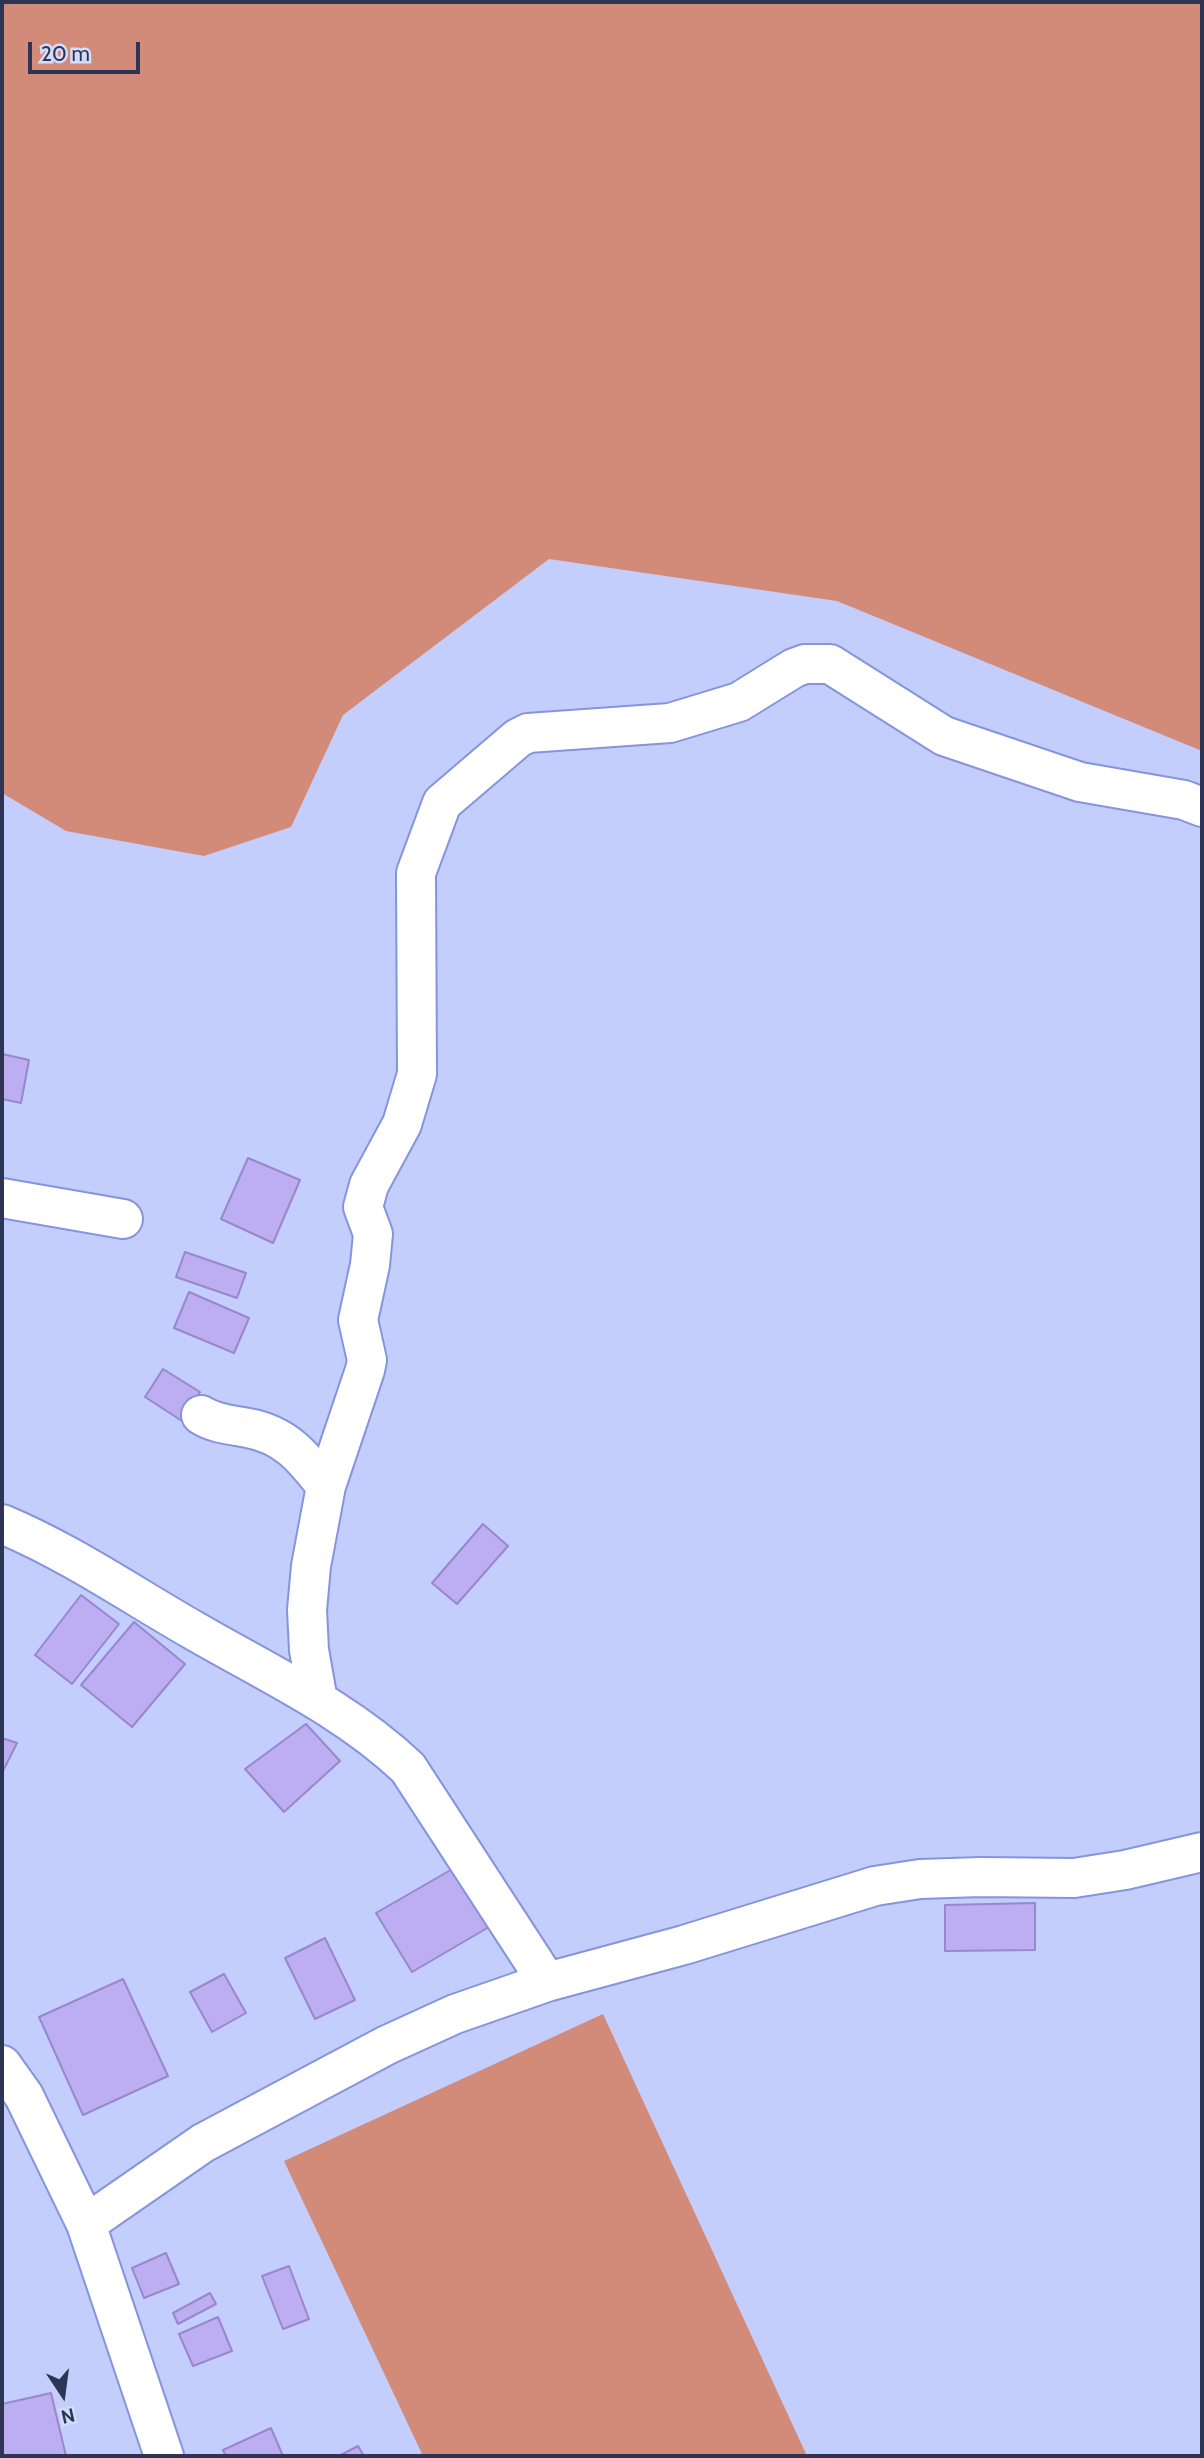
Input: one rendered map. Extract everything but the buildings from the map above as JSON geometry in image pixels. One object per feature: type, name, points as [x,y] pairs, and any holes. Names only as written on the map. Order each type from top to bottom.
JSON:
[{"type":"street","points":[[318,1701],[309,1650],[307,1610],[312,1566],[326,1486],[349,1423],[367,1360],[358,1320],[370,1265],[373,1234],[363,1207],[364,1198],[402,1124],[417,1074],[416,873],[442,803],[519,738],[535,732],[603,730],[670,723],[740,702],[793,668],[816,662],[830,664],[944,736],[1080,782],[1184,800],[1202,807]]},
{"type":"street","points":[[2,1198],[123,1219]]},
{"type":"street","points":[[201,1415],[211,1422],[252,1429],[291,1445],[326,1486]]},
{"type":"street","points":[[2,1524],[42,1541],[318,1701],[379,1741],[408,1768],[547,1982]]},
{"type":"street","points":[[86,2224],[203,2143],[387,2045],[455,2014],[547,1982],[684,1945],[875,1886],[932,1879],[1073,1878],[1125,1870],[1202,1852]]},
{"type":"street","points":[[2,2065],[24,2096],[86,2224],[164,2456]]},
{"type":"shaded area","points":[[2,2],[1202,2],[1202,751],[837,601],[549,559],[343,715],[291,827],[204,856],[66,831],[2,793]]},
{"type":"shaded area","points":[[603,2014],[807,2456],[423,2456],[284,2161]]}]
